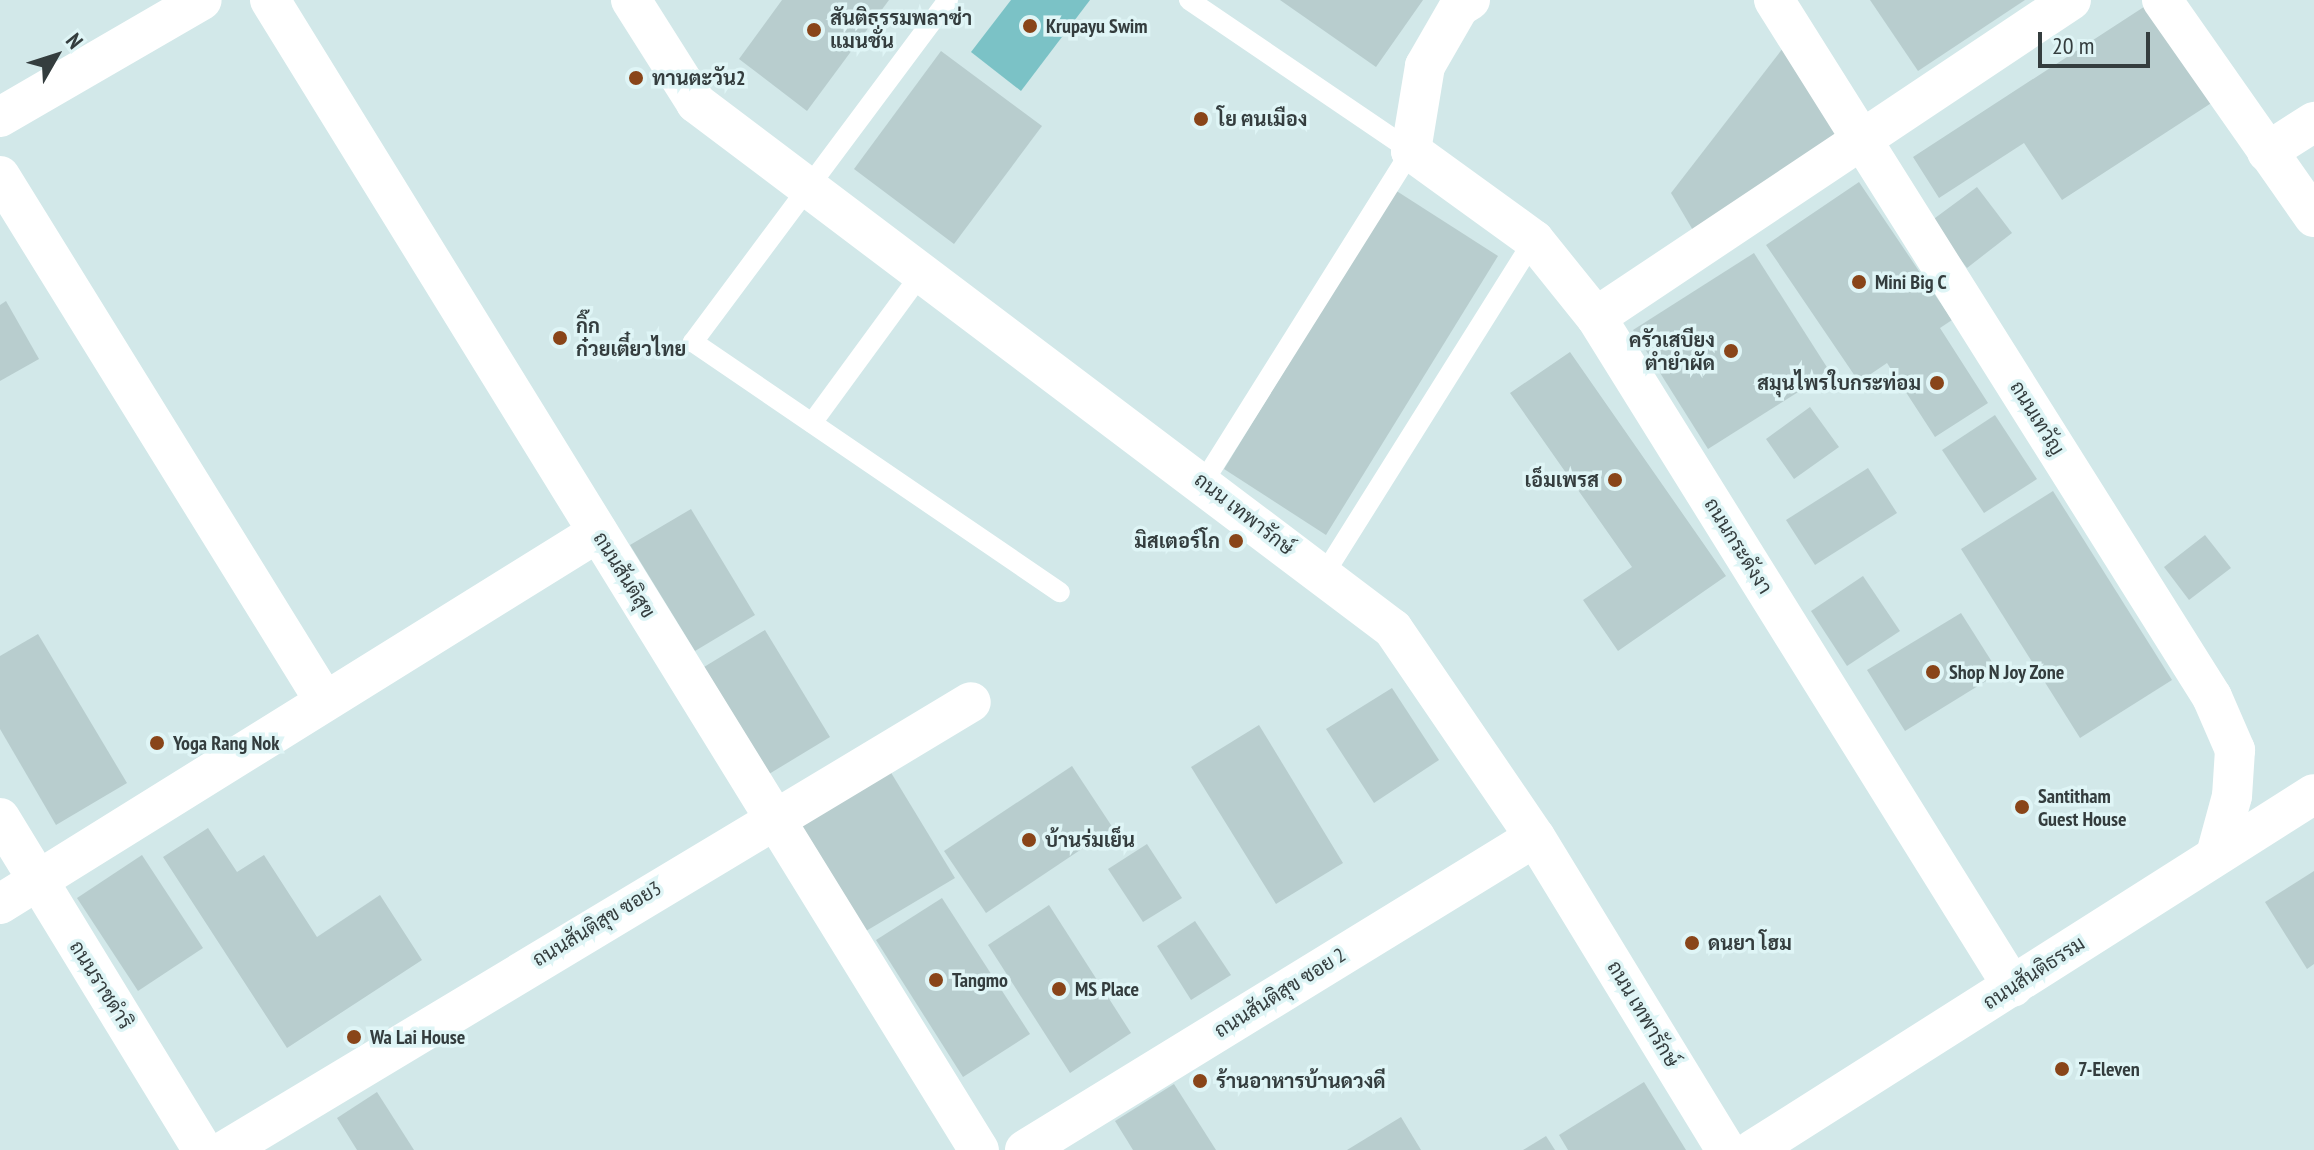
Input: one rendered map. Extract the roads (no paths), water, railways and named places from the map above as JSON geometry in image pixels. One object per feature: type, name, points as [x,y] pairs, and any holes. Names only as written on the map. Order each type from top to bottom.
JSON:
[{"type":"street","points":[[0,117],[202,0]]},
{"type":"street","name":"ถนนสันติสุข","points":[[270,0],[979,1150]]},
{"type":"street","name":"ถนน เทพารักษ์","points":[[631,0],[696,103],[1393,629],[1535,837],[1726,1150]]},
{"type":"street","name":"ถนนเทวัญ","points":[[1774,0],[2212,697],[2235,750],[2232,796],[2216,855]]},
{"type":"street","points":[[1596,317],[2071,0]]},
{"type":"street","points":[[2162,0],[2314,217]]},
{"type":"street","points":[[1411,151],[1425,66],[1460,2]]},
{"type":"street","points":[[2267,152],[2314,122]]},
{"type":"street","name":"ถนนกระดังงา","points":[[1411,151],[1534,240],[1596,317],[2013,987]]},
{"type":"street","points":[[0,176],[324,700]]},
{"type":"street","points":[[0,904],[598,532]]},
{"type":"street","name":"ถนนสันติสุข ซอย3","points":[[226,1150],[773,816],[971,702]]},
{"type":"street","name":"ถนนสันติธรรม","points":[[1753,1150],[2314,794]]},
{"type":"street","name":"ถนนราชดำริ","points":[[0,818],[203,1150]]},
{"type":"street","name":"ถนนสันติสุข ซอย 2","points":[[1025,1150],[1535,837]]},
{"type":"lane","points":[[948,0],[805,186],[693,342],[1060,592]]},
{"type":"lane","points":[[1189,0],[1411,151],[1203,483]]},
{"type":"lane","points":[[1323,576],[1534,240]]},
{"type":"lane","points":[[812,423],[921,274]]},
{"type":"water","name":"Krupayu Swim","points":[[1011,0],[1090,0],[1021,91],[971,52]]},
{"type":"place","name":"Krupayu Swim","points":[[1030,26]]},
{"type":"place","name":"สันติธรรมพลาซ่า แมนชั่น","points":[[814,30]]},
{"type":"place","name":"ทานตะวัน2","points":[[636,78]]},
{"type":"place","name":"โย ฅนเมือง","points":[[1201,119]]},
{"type":"place","name":"Mini Big C","points":[[1859,282]]},
{"type":"place","name":"กิ๊ก ก๋วยเตี๋ยวไทย","points":[[560,338]]},
{"type":"place","name":"ครัวเสบียง ตำยำผัด","points":[[1731,351]]},
{"type":"place","name":"สมุนไพรใบกระท่อม","points":[[1937,383]]},
{"type":"place","name":"เอ็มเพรส","points":[[1615,480]]},
{"type":"place","name":"มิสเตอร์โก","points":[[1236,541]]},
{"type":"place","name":"Shop N Joy Zone","points":[[1933,672]]},
{"type":"place","name":"Yoga Rang Nok","points":[[157,743]]},
{"type":"place","name":"Santitham Guest House","points":[[2022,807]]},
{"type":"place","name":"บ้านร่มเย็น","points":[[1029,840]]},
{"type":"place","name":"ดนยา โฮม","points":[[1692,943]]},
{"type":"place","name":"Tangmo","points":[[936,980]]},
{"type":"place","name":"MS Place","points":[[1059,989]]},
{"type":"place","name":"Wa Lai House","points":[[354,1037]]},
{"type":"place","name":"7-Eleven","points":[[2062,1069]]},
{"type":"place","name":"ร้านอาหารบ้านดวงดี","points":[[1200,1081]]}]
